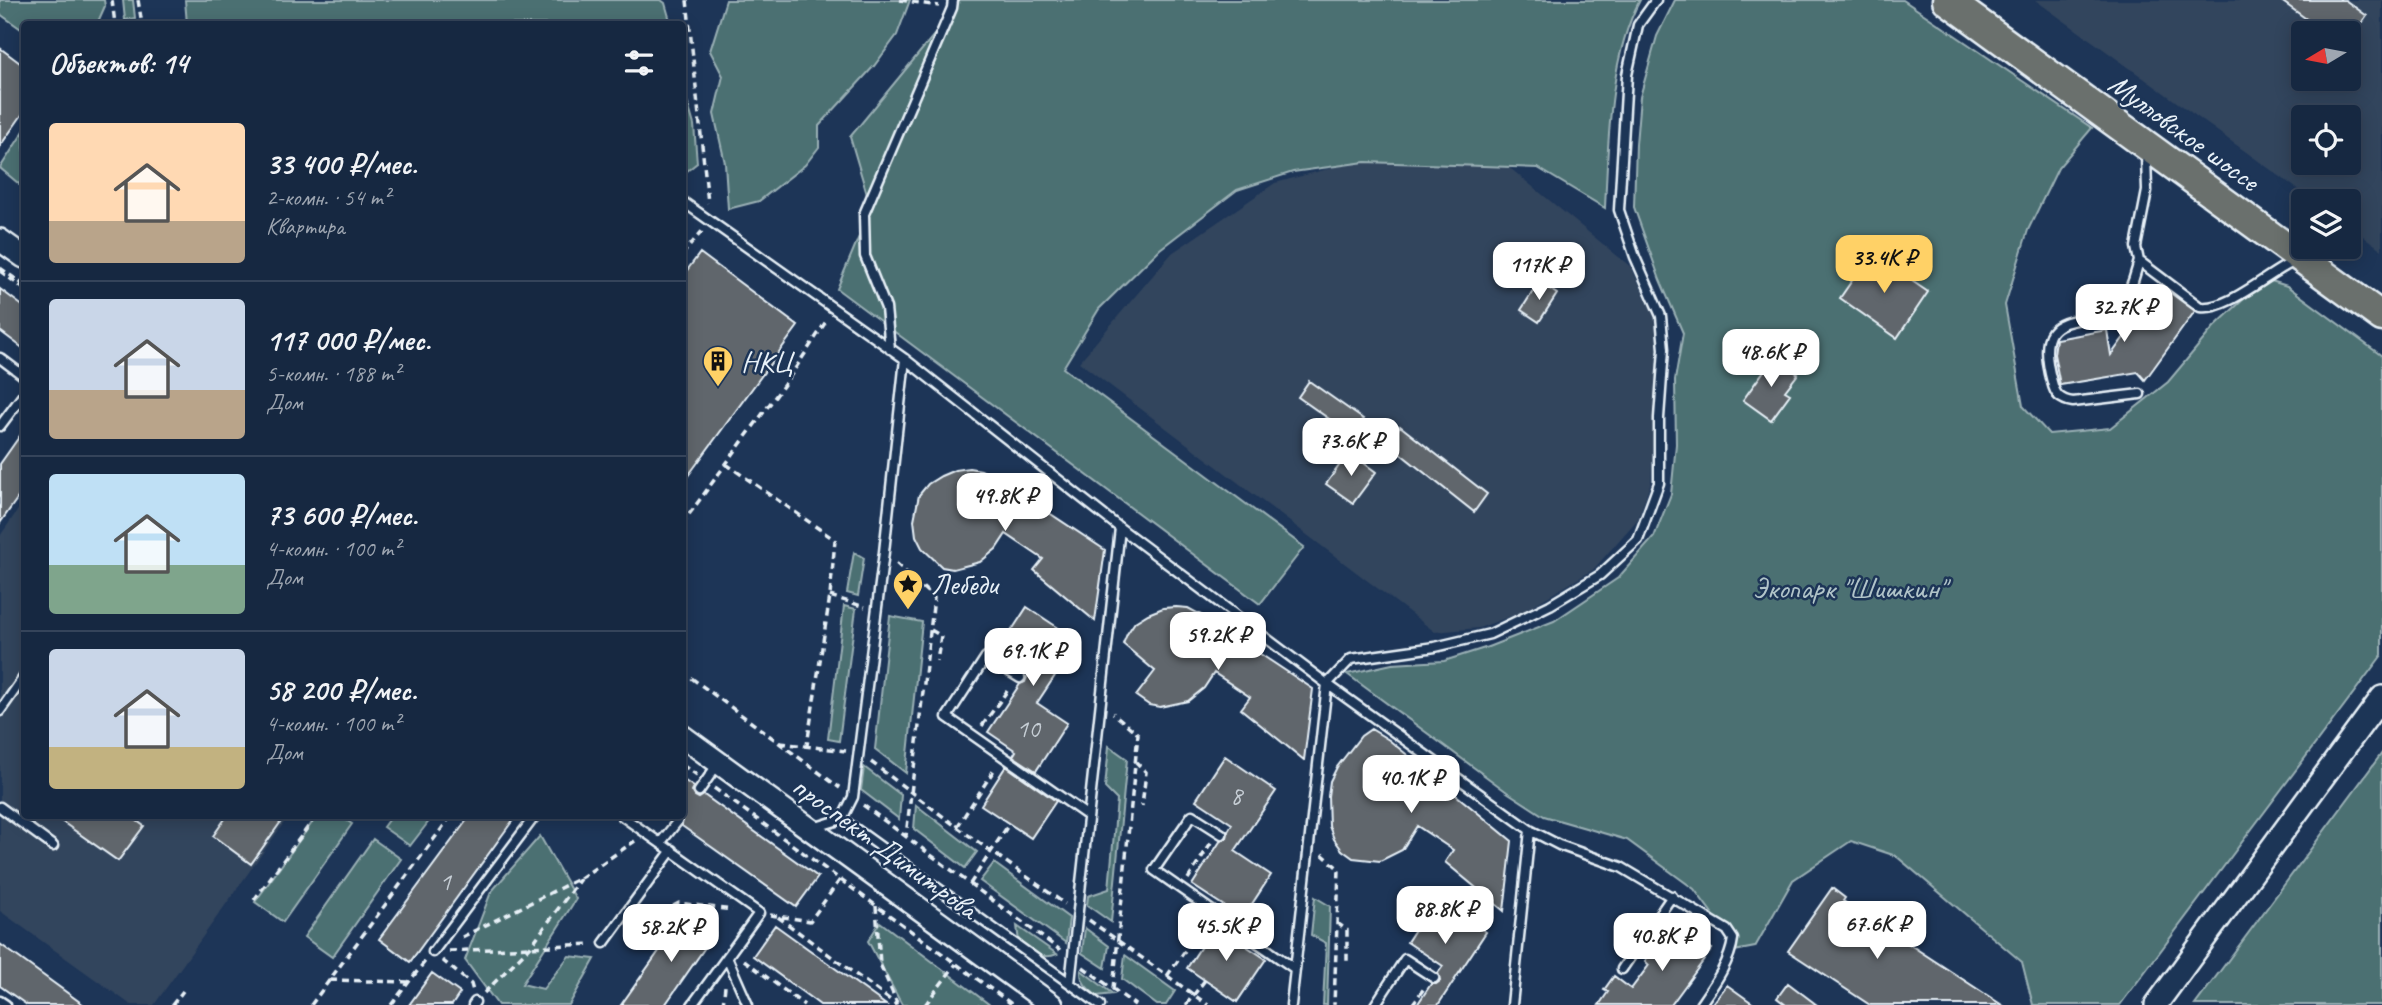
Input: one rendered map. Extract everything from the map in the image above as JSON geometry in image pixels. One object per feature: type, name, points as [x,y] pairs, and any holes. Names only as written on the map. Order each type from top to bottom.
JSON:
[{"type":"highway","name":"Мулловское шоссе","points":[[1947,0],[2291,251]]},
{"type":"highway","name":"Мулловское шоссе","points":[[2302,259],[2382,317]]},
{"type":"main road","points":[[2156,1005],[2382,697]]},
{"type":"main road","name":"проспект Димитрова","points":[[686,739],[1052,1005]]},
{"type":"lane","points":[[1291,1005],[1326,684],[1351,659],[1435,647],[1490,634],[1550,605],[1600,575],[1638,540],[1659,483],[1659,418],[1664,349],[1661,316],[1634,257],[1619,210],[1627,75],[1639,25],[1656,0]]},
{"type":"lane","points":[[890,349],[886,308],[865,256],[863,214],[952,4]]},
{"type":"lane","points":[[2140,394],[2064,401],[2056,394],[2047,357],[2049,337],[2054,329],[2062,323],[2109,310],[2122,302],[2130,291],[2139,261],[2136,247],[2147,191],[2146,145]]},
{"type":"lane","points":[[686,204],[905,359],[1120,528],[1326,684],[1530,830],[1559,845],[1621,867],[1727,930],[1733,939],[1730,953],[1700,1005]]},
{"type":"lane","points":[[2139,261],[2200,307],[2210,308],[2226,303],[2271,273],[2299,259]]},
{"type":"lane","points":[[0,358],[21,374]]},
{"type":"lane","points":[[810,829],[842,819],[853,797],[905,359]]},
{"type":"lane","points":[[0,426],[21,398]]},
{"type":"lane","points":[[1070,983],[1120,528]]},
{"type":"lane","points":[[1019,677],[986,657],[947,717],[1088,816]]},
{"type":"lane","points":[[0,711],[21,681]]},
{"type":"lane","points":[[699,791],[719,763]]},
{"type":"lane","points":[[0,807],[53,846]]},
{"type":"lane","points":[[1220,833],[1192,816],[1154,870],[1295,969]]},
{"type":"lane","points":[[433,951],[533,819]]},
{"type":"lane","points":[[627,819],[759,913],[692,1005]]},
{"type":"lane","points":[[842,819],[1100,1005]]},
{"type":"lane","points":[[661,842],[677,821]]},
{"type":"lane","points":[[1512,1005],[1530,830]]},
{"type":"lane","points":[[604,943],[672,850]]},
{"type":"lane","points":[[1622,969],[1672,896]]},
{"type":"lane","points":[[729,954],[748,1005]]},
{"type":"lane","points":[[1375,1005],[1405,959],[1433,977]]},
{"type":"lane","points":[[0,1001],[6,1005]]},
{"type":"path","points":[[112,0],[115,21]]},
{"type":"path","points":[[138,0],[142,21]]},
{"type":"path","points":[[686,250],[710,221],[687,0]]},
{"type":"path","points":[[900,0],[952,4]]},
{"type":"path","points":[[0,269],[21,285]]},
{"type":"path","points":[[686,519],[834,310]]},
{"type":"path","points":[[726,464],[835,541],[830,596],[807,745]]},
{"type":"path","points":[[884,552],[934,598],[906,836]]},
{"type":"path","points":[[830,596],[876,610]]},
{"type":"path","points":[[930,629],[941,636],[937,660]]},
{"type":"path","points":[[686,674],[1135,1005]]},
{"type":"path","points":[[975,737],[1019,677]]},
{"type":"path","points":[[1101,702],[1138,734],[1113,989]]},
{"type":"path","points":[[778,743],[858,752],[957,827],[1208,1005]]},
{"type":"path","points":[[957,827],[1003,757]]},
{"type":"path","points":[[1135,761],[1146,772],[1142,806]]},
{"type":"path","points":[[686,768],[1013,1005]]},
{"type":"path","points":[[254,900],[314,819]]},
{"type":"path","points":[[311,1005],[449,819]]},
{"type":"path","points":[[970,884],[1009,824]]},
{"type":"path","points":[[391,1005],[433,951],[582,877],[648,833]]},
{"type":"path","points":[[1181,890],[1220,833]]},
{"type":"path","points":[[1309,844],[1339,869],[1334,1005]]},
{"type":"path","points":[[759,913],[810,920],[854,861]]},
{"type":"path","points":[[474,1004],[530,947],[582,877]]},
{"type":"path","points":[[876,906],[880,964],[898,1005]]},
{"type":"path","points":[[1167,976],[1213,911]]},
{"type":"path","points":[[775,915],[898,1005]]},
{"type":"path","points":[[1337,923],[1347,930],[1347,963]]},
{"type":"path","points":[[433,951],[471,984],[474,1004]]},
{"type":"path","points":[[729,954],[804,1005]]},
{"type":"path","points":[[925,1005],[956,964]]},
{"type":"path","points":[[1412,1005],[1433,977]]},
{"type":"path","points":[[330,980],[408,982]]},
{"type":"path","points":[[1186,1005],[1205,980]]},
{"type":"path","points":[[172,1005],[183,991]]},
{"type":"shaded area","points":[[2035,0],[2382,0],[2382,250],[2361,235],[2361,189],[2297,189]]},
{"type":"shaded area","points":[[1466,132],[1631,267],[1655,317],[1658,355],[1651,482],[1638,519],[1593,570],[1522,612],[1479,628],[1435,632],[1079,362],[1172,253],[1275,183]]},
{"type":"shaded area","points":[[21,505],[21,819],[287,819],[154,1005],[131,1005],[0,911],[0,536]]},
{"type":"green space","points":[[0,0],[104,0],[105,6],[98,21],[21,21],[21,29],[0,14]]},
{"type":"green space","points":[[123,0],[133,0],[135,18],[125,20]]},
{"type":"green space","points":[[185,0],[661,0],[665,3],[670,21],[187,21]]},
{"type":"green space","points":[[726,0],[910,0],[897,35],[874,66],[819,126],[819,147],[805,165],[759,201],[728,209],[725,163],[714,114],[723,76],[710,51]]},
{"type":"green space","points":[[949,0],[1640,0],[1630,23],[1616,74],[1609,129],[1605,208],[1538,168],[1365,162],[1293,172],[1237,190],[1160,249],[1099,309],[1063,368],[1304,547],[1260,604],[837,289],[871,208],[850,137],[939,29]]},
{"type":"green space","name":"Экопарк \"Шишкин\"","points":[[1675,0],[1903,0],[2092,128],[2058,168],[2028,230],[2005,305],[2023,406],[2049,434],[2110,428],[2168,382],[2214,327],[2265,279],[2287,286],[2382,356],[2382,655],[2120,1005],[2033,1005],[2022,962],[1896,856],[1851,841],[1793,880],[1755,947],[1734,951],[1723,928],[1694,889],[1627,840],[1544,816],[1507,792],[1347,674],[1392,664],[1444,661],[1554,621],[1618,578],[1654,537],[1671,494],[1676,444],[1675,380],[1683,333],[1660,280],[1634,207],[1636,144],[1640,97],[1657,36]]},
{"type":"green space","points":[[686,97],[694,125],[697,163],[687,171]]},
{"type":"green space","points":[[21,136],[21,186],[0,168]]},
{"type":"green space","points":[[854,552],[864,558],[858,596],[847,593]]},
{"type":"green space","points":[[844,606],[856,609],[839,741],[828,739]]},
{"type":"green space","points":[[890,616],[922,622],[906,773],[875,749]]},
{"type":"green space","points":[[1109,746],[1127,759],[1111,922],[1087,905],[1088,896],[1109,889],[1117,800],[1105,788]]},
{"type":"green space","points":[[2382,753],[2382,1005],[2195,1005]]},
{"type":"green space","points":[[864,767],[901,795],[899,819],[861,790]]},
{"type":"green space","points":[[916,805],[977,852],[965,868],[914,829]]},
{"type":"green space","points":[[315,819],[344,819],[352,824],[283,922],[255,902]]},
{"type":"green space","points":[[389,819],[431,819],[410,846],[383,827]]},
{"type":"green space","points":[[540,836],[576,899],[522,984],[543,989],[569,956],[595,959],[569,1005],[498,1005],[465,960],[491,892]]},
{"type":"green space","points":[[373,839],[401,859],[332,957],[304,937]]},
{"type":"green space","points":[[994,863],[1069,918],[1066,943],[980,881]]},
{"type":"green space","points":[[1315,897],[1330,906],[1327,1005],[1323,1005],[1326,943],[1311,935]]},
{"type":"green space","points":[[880,922],[990,1005],[902,1005],[868,941]]},
{"type":"green space","points":[[1017,926],[1057,954],[1041,956],[1027,949],[1019,942]]},
{"type":"green space","points":[[1085,928],[1109,946],[1105,968],[1082,953]]},
{"type":"green space","points":[[1125,955],[1175,991],[1166,1005],[1157,1005],[1122,979]]},
{"type":"green space","points":[[1081,970],[1113,994],[1097,996],[1083,982]]},
{"type":"building","points":[[2280,0],[2345,0],[2367,16],[2361,24],[2361,21],[2309,21]]},
{"type":"building","points":[[0,48],[21,64],[21,116],[0,146]]},
{"type":"building","name":"НКЦ","points":[[700,253],[798,326],[686,479],[686,272]]},
{"type":"building","points":[[1871,253],[1928,292],[1897,338],[1840,298]]},
{"type":"building","points":[[1539,282],[1557,294],[1539,322],[1521,310]]},
{"type":"building","points":[[2161,286],[2195,311],[2145,380],[2138,372],[2060,385],[2054,354],[2056,339],[2107,330],[2111,355]]},
{"type":"building","points":[[0,289],[21,305],[21,347],[0,331]]},
{"type":"building","points":[[1774,357],[1798,374],[1785,391],[1790,394],[1771,420],[1743,400]]},
{"type":"building","points":[[1309,381],[1363,419],[1352,435],[1298,397]]},
{"type":"building","points":[[1400,426],[1487,494],[1474,512],[1387,443]]},
{"type":"building","points":[[21,434],[21,493],[0,523],[0,464]]},
{"type":"building","points":[[1349,452],[1376,472],[1353,503],[1326,484]]},
{"type":"building","points":[[969,468],[995,477],[1105,550],[1095,621],[1034,570],[1043,559],[1006,534],[996,549],[980,562],[953,569],[942,567],[922,548],[916,536],[914,520],[919,495],[928,484],[941,476]]},
{"type":"building","points":[[1027,607],[1078,641],[1037,703],[1067,723],[1036,771],[1013,756],[1016,751],[988,732],[1020,684],[1025,682],[1030,670],[999,650]]},
{"type":"building","points":[[1163,608],[1188,608],[1203,616],[1313,689],[1304,760],[1241,709],[1250,697],[1214,673],[1204,688],[1188,701],[1160,707],[1149,705],[1136,696],[1155,671],[1123,644],[1127,634],[1135,622],[1148,614]]},
{"type":"building","points":[[1371,729],[1389,740],[1512,841],[1504,911],[1445,862],[1453,850],[1417,826],[1402,850],[1380,861],[1353,858],[1342,850],[1329,826],[1330,781],[1337,767],[1361,736]]},
{"type":"building","points":[[1225,756],[1276,791],[1235,851],[1271,875],[1240,922],[1224,911],[1227,908],[1192,885],[1221,840],[1227,838],[1232,824],[1196,800]]},
{"type":"building","points":[[1006,766],[1056,801],[1031,838],[981,805]]},
{"type":"building","points":[[686,782],[694,787],[692,791],[695,796],[699,798],[704,795],[818,877],[796,907],[682,826],[682,819],[686,819]]},
{"type":"building","points":[[58,819],[134,819],[144,826],[118,861]]},
{"type":"building","points":[[225,819],[283,819],[251,864],[213,836]]},
{"type":"building","points":[[468,819],[514,819],[410,962],[379,939]]},
{"type":"building","points":[[1832,888],[1845,898],[1843,901],[2002,1005],[1870,1005],[1788,951]]},
{"type":"building","points":[[1435,899],[1486,932],[1438,1005],[1417,1005],[1431,984],[1440,981],[1438,973],[1443,966],[1407,942]]},
{"type":"building","points":[[686,913],[715,933],[665,1005],[621,1005]]},
{"type":"building","points":[[1217,922],[1232,933],[1231,936],[1266,959],[1237,1002],[1187,968]]},
{"type":"building","points":[[775,925],[886,1005],[820,1005],[753,956]]},
{"type":"building","points":[[1692,926],[1707,937],[1703,943],[1712,949],[1671,1005],[1599,1005],[1608,992],[1604,990],[1614,976],[1631,989],[1649,965],[1645,961],[1656,946],[1661,949],[1672,934],[1681,941]]},
{"type":"building","points":[[0,944],[84,1005],[27,1005],[0,986]]},
{"type":"building","points":[[432,973],[460,993],[452,1005],[409,1005]]},
{"type":"building","points":[[1788,983],[1817,1005],[1786,1005],[1777,998]]},
{"type":"building","points":[[1727,985],[1755,1005],[1712,1005]]},
{"type":"place","name":"НКЦ","points":[[718,388]]},
{"type":"place","name":"Лебеди","points":[[908,611]]}]
